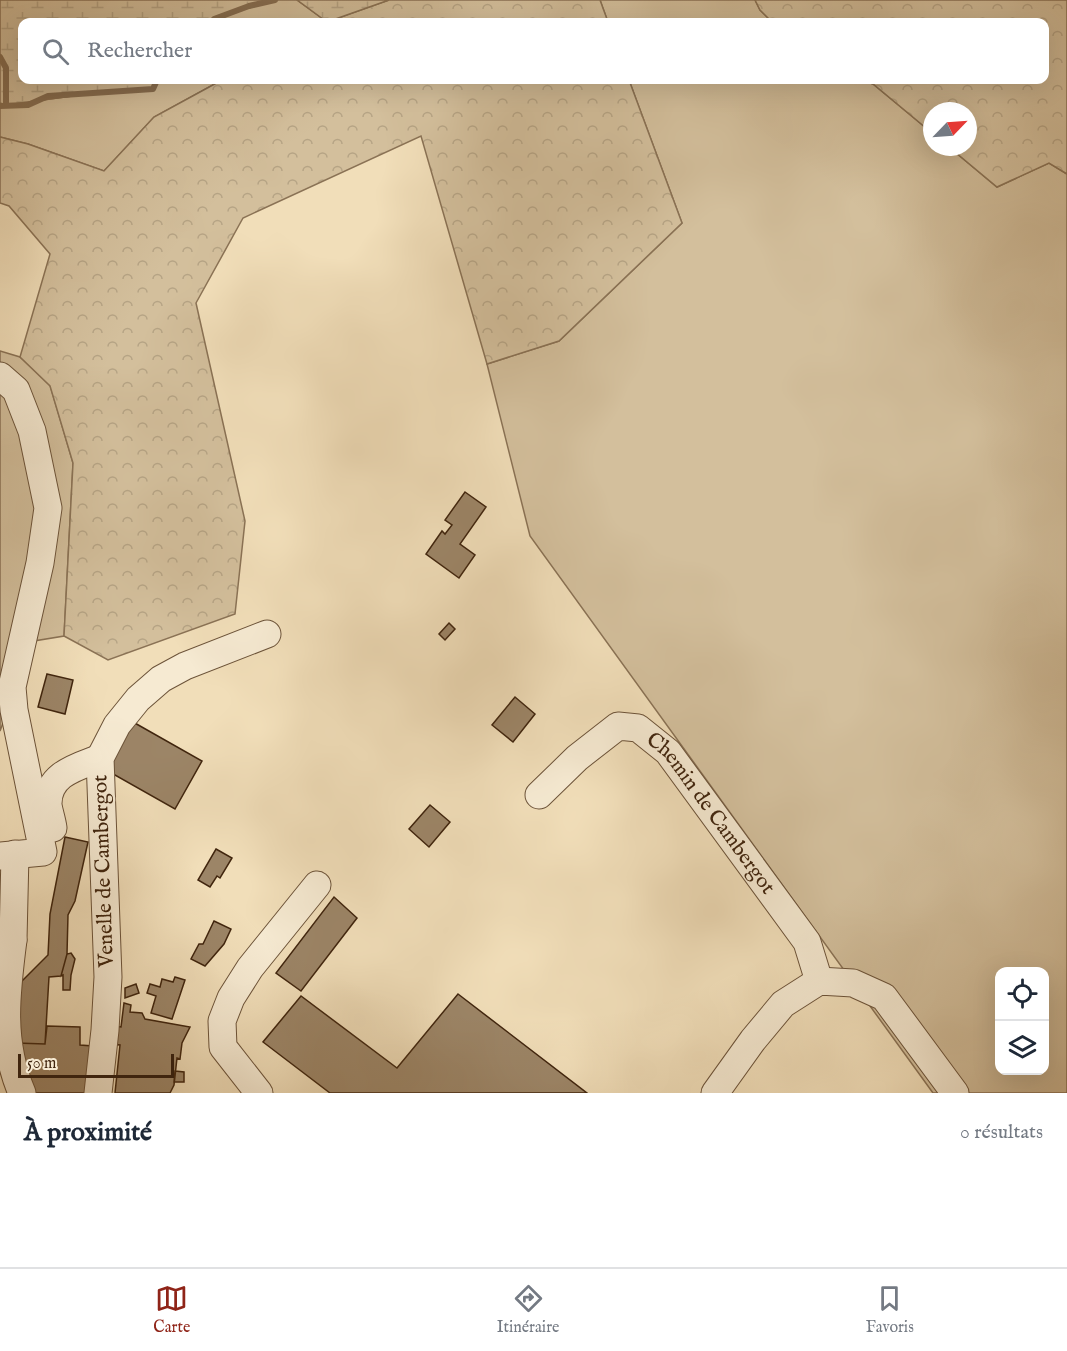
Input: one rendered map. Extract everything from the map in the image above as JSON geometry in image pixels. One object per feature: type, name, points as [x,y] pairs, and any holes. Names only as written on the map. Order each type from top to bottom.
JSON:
[{"type":"street","points":[[0,376],[16,390],[32,431],[48,508],[40,563],[12,687],[14,710],[43,852]]},
{"type":"street","name":"Venelle de Cambergot","points":[[98,1093],[108,977],[99,758],[117,725],[138,699],[161,679],[185,666],[267,634]]},
{"type":"street","name":"Chemin de Cambergot","points":[[539,795],[577,758],[618,726],[638,728],[668,752],[807,942],[819,981]]},
{"type":"street","points":[[22,1093],[8,1057],[4,1018],[8,855],[50,850],[55,841],[48,804],[50,788],[62,774],[99,758]]},
{"type":"street","points":[[259,1093],[224,1047],[222,1020],[231,998],[250,968],[317,885]]},
{"type":"street","points":[[710,1092],[783,1004],[819,981],[853,983],[884,997],[955,1093]]},
{"type":"green space","points":[[0,0],[278,0],[217,18],[18,18],[18,84],[155,84],[153,89],[109,91],[6,105],[0,103]]},
{"type":"green space","points":[[278,0],[297,0],[322,18],[217,18]]},
{"type":"green space","points":[[297,0],[389,0],[338,18],[322,18]]},
{"type":"green space","points":[[389,0],[600,0],[607,18],[338,18]]},
{"type":"green space","points":[[600,0],[755,0],[760,10],[768,18],[607,18]]},
{"type":"green space","points":[[755,0],[1067,0],[1067,174],[1049,163],[997,187],[960,156],[977,156],[977,102],[923,102],[923,126],[873,84],[1049,84],[1049,18],[768,18],[760,10]]},
{"type":"green space","points":[[155,84],[215,84],[154,117],[104,171],[28,144],[0,137],[0,103],[6,105],[109,91],[153,89]]},
{"type":"green space","points":[[215,84],[630,84],[682,223],[559,341],[487,364],[421,136],[243,218],[196,303],[245,521],[235,614],[108,660],[64,636],[73,463],[50,386],[20,357],[50,254],[9,206],[0,203],[0,137],[28,144],[104,171],[154,117]]},
{"type":"green space","points":[[630,84],[873,84],[923,126],[923,156],[960,156],[997,187],[1049,163],[1067,174],[1067,1093],[933,1093],[530,536],[487,364],[559,341],[682,223]]},
{"type":"green space","points":[[0,351],[20,357],[50,385],[73,463],[64,636],[34,641],[0,731]]},
{"type":"building","points":[[465,492],[486,507],[460,544],[475,555],[459,578],[426,554],[442,531],[445,534],[452,525],[445,520]]},
{"type":"building","points":[[449,623],[455,629],[445,640],[439,634]]},
{"type":"building","points":[[47,674],[73,680],[65,714],[38,707]]},
{"type":"building","points":[[515,697],[535,714],[513,742],[492,725]]},
{"type":"building","points":[[133,722],[202,761],[175,809],[106,770]]},
{"type":"building","points":[[430,805],[450,822],[429,847],[409,829]]},
{"type":"building","points":[[65,837],[88,842],[75,901],[68,915],[67,954],[61,976],[49,977],[45,1044],[16,1043],[18,985],[48,955],[50,914]]},
{"type":"building","points":[[216,849],[232,858],[220,878],[217,876],[210,887],[198,880]]},
{"type":"building","points":[[334,897],[357,918],[301,991],[276,973]]},
{"type":"building","points":[[214,921],[231,929],[224,944],[205,966],[191,959],[199,944],[203,944]]},
{"type":"building","points":[[71,953],[75,959],[70,990],[63,990],[63,975],[61,976],[67,954]]},
{"type":"building","points":[[175,977],[185,980],[172,1019],[151,1013],[156,996],[147,993],[150,984],[160,987],[162,979],[173,982]]},
{"type":"building","points":[[136,984],[139,993],[125,998],[125,988]]},
{"type":"building","points":[[458,994],[587,1093],[330,1093],[263,1042],[301,996],[397,1068]]},
{"type":"building","points":[[124,1003],[131,1005],[130,1012],[142,1013],[145,1019],[190,1027],[182,1043],[180,1059],[177,1058],[174,1085],[170,1093],[115,1093],[120,1045],[110,1044],[112,1026],[121,1027]]},
{"type":"building","points":[[47,1026],[80,1027],[80,1045],[93,1046],[88,1093],[29,1093],[16,1043],[45,1044]]},
{"type":"building","points":[[175,1071],[184,1072],[184,1082],[174,1082]]},
{"type":"waterway","points":[[217,18],[249,6],[275,0]]},
{"type":"waterway","points":[[0,57],[6,68],[6,105]]},
{"type":"waterway","points":[[0,106],[28,105],[48,96],[153,89],[155,84]]}]
